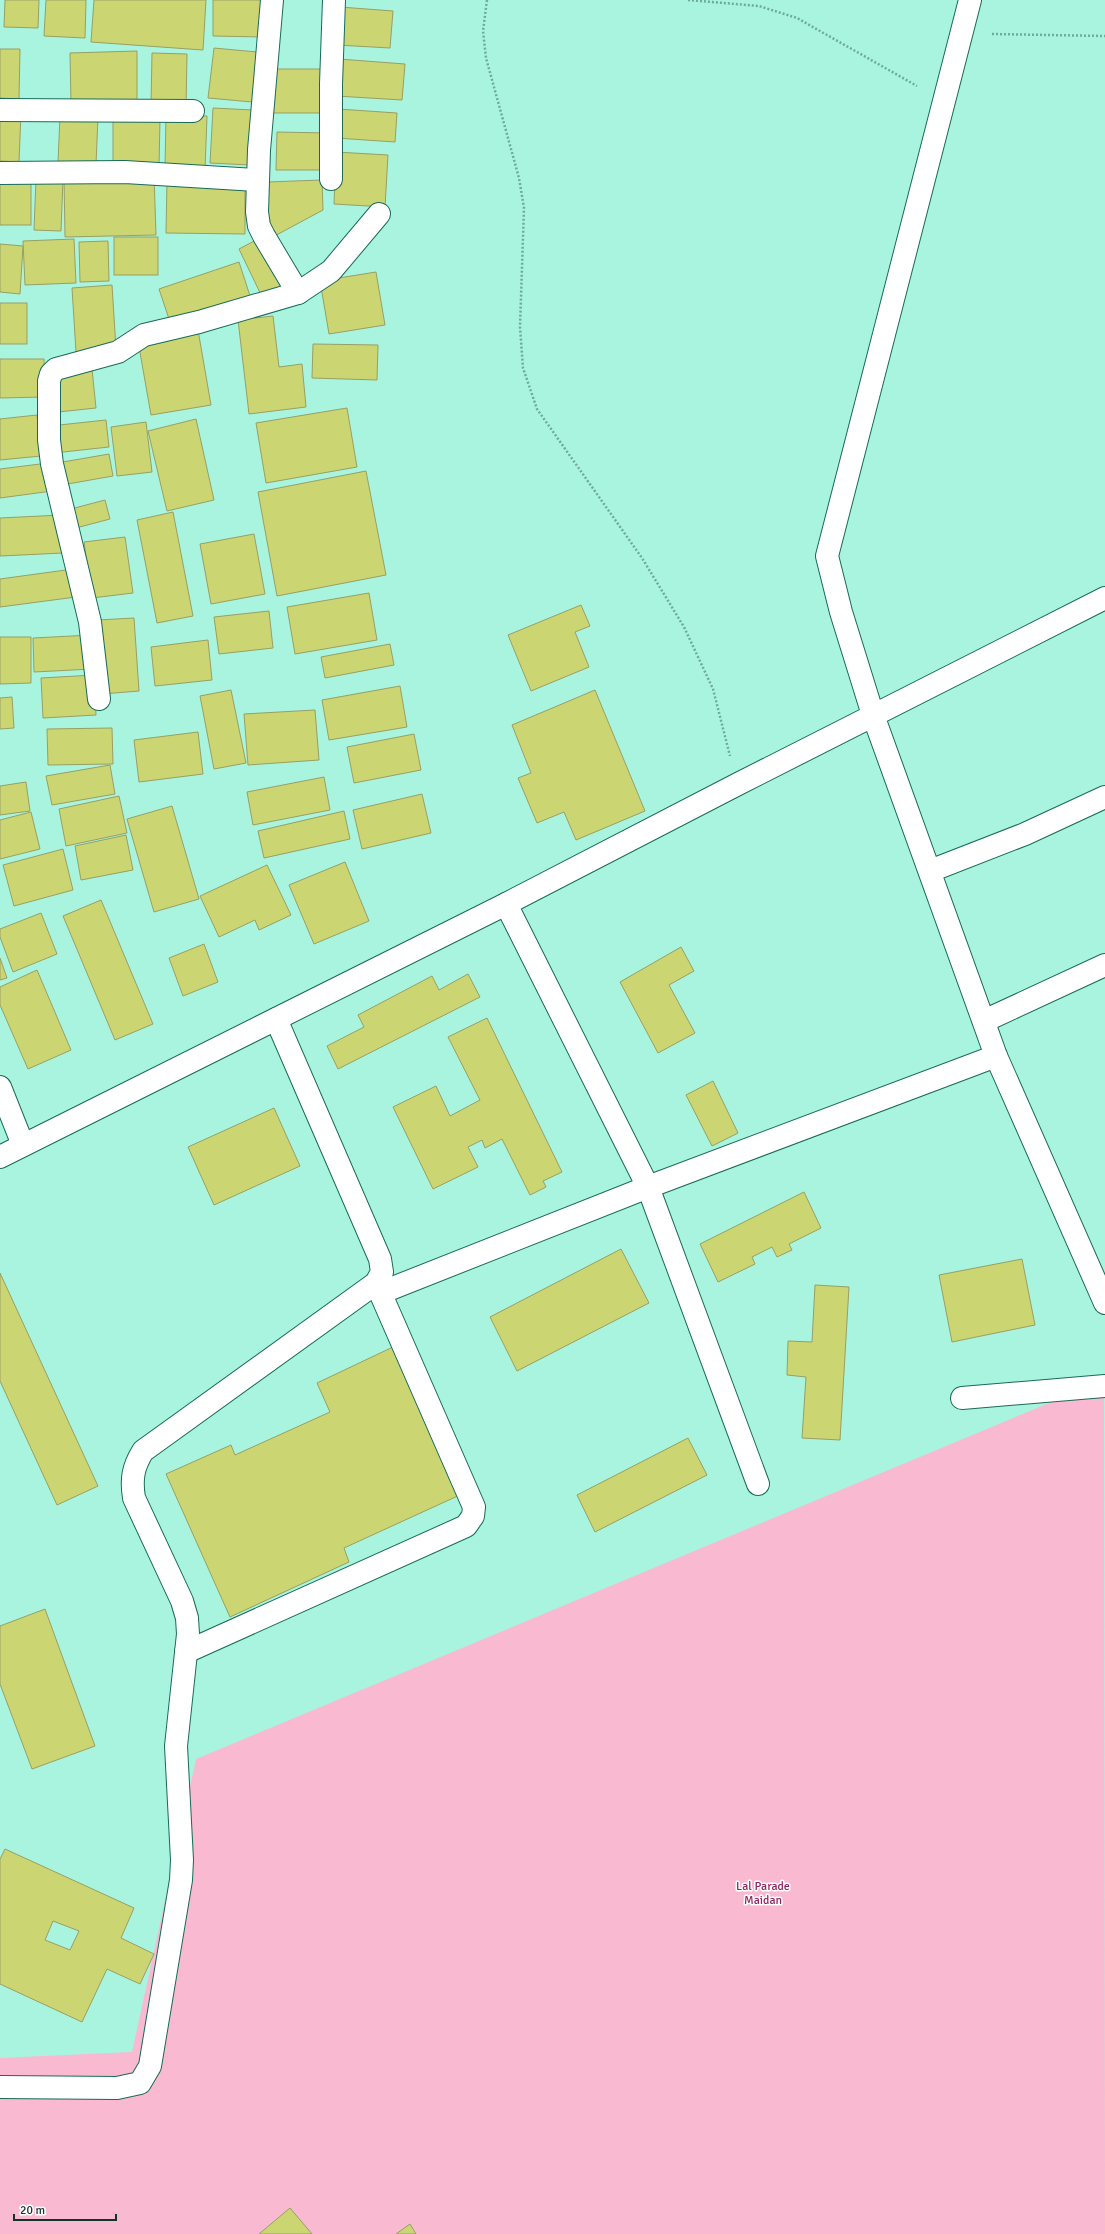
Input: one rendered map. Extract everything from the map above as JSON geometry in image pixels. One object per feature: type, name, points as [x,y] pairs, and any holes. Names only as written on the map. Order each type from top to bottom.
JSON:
[{"type":"street","points":[[272,0],[257,180],[259,226],[298,293]]},
{"type":"street","points":[[331,179],[334,0]]},
{"type":"street","points":[[970,0],[827,556],[841,612],[873,715],[996,1056],[1105,1303]]},
{"type":"street","points":[[0,110],[193,111]]},
{"type":"street","points":[[0,173],[125,172],[257,180]]},
{"type":"street","points":[[99,699],[90,622],[52,464],[49,440],[49,382],[51,374],[56,370],[118,352],[144,335],[199,322],[298,293],[331,271],[379,214]]},
{"type":"street","points":[[0,1157],[506,904],[873,715],[1105,598]]},
{"type":"street","points":[[930,871],[1025,834],[1105,797]]},
{"type":"street","points":[[506,904],[648,1187],[758,1484]]},
{"type":"street","points":[[984,1021],[1105,965]]},
{"type":"street","points":[[186,1652],[466,1526],[473,1516],[474,1507],[378,1288],[382,1272],[380,1259],[276,1019]]},
{"type":"street","points":[[0,2087],[117,2088],[140,2083],[150,2066],[182,1880],[176,1746],[186,1652],[187,1618],[182,1601],[134,1498],[132,1480],[136,1464],[143,1451],[378,1288],[996,1056]]},
{"type":"street","points":[[0,1087],[23,1145]]},
{"type":"street","points":[[962,1398],[1105,1386]]},
{"type":"path","points":[[488,0],[483,31],[486,58],[519,178],[524,208],[520,327],[523,368],[537,409],[642,558],[684,627],[712,689],[738,784]]},
{"type":"path","points":[[688,0],[759,6],[797,18],[944,101]]},
{"type":"path","points":[[961,33],[1105,36]]},
{"type":"green space","name":"Lal Parade Maidan","points":[[1104,1380],[1105,2234],[0,2234],[0,2058],[132,2052],[196,1759]]},
{"type":"building","points":[[5,0],[39,0],[38,28],[4,27]]},
{"type":"building","points":[[46,0],[86,0],[85,38],[44,36]]},
{"type":"building","points":[[94,0],[206,0],[203,50],[91,42]]},
{"type":"building","points":[[213,0],[265,0],[264,37],[213,36]]},
{"type":"building","points":[[340,7],[393,11],[390,48],[337,45]]},
{"type":"building","points":[[214,48],[257,52],[252,102],[208,98]]},
{"type":"building","points":[[0,49],[20,49],[19,99],[0,98]]},
{"type":"building","points":[[137,51],[137,103],[71,104],[70,53]]},
{"type":"building","points":[[152,53],[187,54],[186,107],[151,106]]},
{"type":"building","points":[[339,59],[405,64],[402,100],[336,96]]},
{"type":"building","points":[[271,69],[324,69],[324,113],[271,113]]},
{"type":"building","points":[[213,108],[253,110],[250,165],[210,163]]},
{"type":"building","points":[[338,109],[397,113],[395,142],[336,138]]},
{"type":"building","points":[[0,111],[21,112],[19,162],[0,161]]},
{"type":"building","points":[[166,115],[207,116],[205,170],[165,168]]},
{"type":"building","points":[[60,116],[98,117],[96,164],[58,162]]},
{"type":"building","points":[[113,118],[160,118],[159,168],[113,168]]},
{"type":"building","points":[[277,132],[327,133],[328,170],[276,170]]},
{"type":"building","points":[[336,152],[388,155],[385,207],[334,204]]},
{"type":"building","points":[[154,175],[156,235],[65,237],[64,177]]},
{"type":"building","points":[[36,179],[63,179],[61,231],[34,230]]},
{"type":"building","points":[[167,180],[245,181],[245,234],[166,233]]},
{"type":"building","points":[[322,180],[323,210],[269,239],[267,182]]},
{"type":"building","points":[[0,181],[31,181],[31,225],[0,225]]},
{"type":"building","points":[[114,237],[158,237],[158,275],[114,275]]},
{"type":"building","points":[[260,238],[285,291],[264,301],[239,249]]},
{"type":"building","points":[[74,239],[76,283],[25,285],[23,241]]},
{"type":"building","points":[[108,241],[109,281],[80,282],[79,242]]},
{"type":"building","points":[[0,244],[23,246],[20,294],[0,292]]},
{"type":"building","points":[[239,262],[251,299],[171,325],[159,289]]},
{"type":"building","points":[[376,272],[385,325],[329,334],[320,281]]},
{"type":"building","points":[[112,285],[116,349],[76,352],[72,288]]},
{"type":"building","points":[[0,303],[27,303],[27,344],[0,344]]},
{"type":"building","points":[[273,316],[279,367],[302,364],[306,407],[249,414],[238,320]]},
{"type":"building","points":[[198,330],[211,405],[151,415],[138,341]]},
{"type":"building","points":[[313,344],[378,345],[377,380],[312,378]]},
{"type":"building","points":[[0,359],[44,359],[45,397],[0,398]]},
{"type":"building","points":[[92,369],[96,408],[58,412],[54,373]]},
{"type":"building","points":[[347,408],[357,467],[266,483],[256,423]]},
{"type":"building","points":[[37,415],[41,456],[0,460],[0,419]]},
{"type":"building","points":[[196,419],[214,500],[167,511],[148,431]]},
{"type":"building","points":[[106,420],[109,447],[54,453],[50,426]]},
{"type":"building","points":[[146,422],[152,472],[117,476],[111,427]]},
{"type":"building","points":[[109,454],[113,476],[62,485],[57,463]]},
{"type":"building","points":[[48,463],[52,491],[0,498],[0,469]]},
{"type":"building","points":[[366,471],[386,575],[277,596],[258,492]]},
{"type":"building","points":[[105,500],[110,519],[72,529],[67,510]]},
{"type":"building","points":[[173,512],[193,616],[157,623],[137,520]]},
{"type":"building","points":[[61,515],[63,553],[0,556],[0,518]]},
{"type":"building","points":[[254,534],[265,594],[211,604],[200,544]]},
{"type":"building","points":[[125,537],[133,593],[92,598],[84,542]]},
{"type":"building","points":[[73,569],[76,597],[0,607],[0,579]]},
{"type":"building","points":[[369,593],[377,640],[295,654],[287,607]]},
{"type":"building","points":[[581,605],[590,626],[575,632],[589,667],[531,691],[508,635]]},
{"type":"building","points":[[269,611],[273,648],[219,654],[214,617]]},
{"type":"building","points":[[134,618],[139,691],[102,694],[98,620]]},
{"type":"building","points":[[91,635],[92,669],[34,672],[33,638]]},
{"type":"building","points":[[0,637],[31,637],[31,683],[0,684]]},
{"type":"building","points":[[208,640],[212,680],[155,686],[151,647]]},
{"type":"building","points":[[390,644],[394,665],[325,678],[321,657]]},
{"type":"building","points":[[94,675],[96,715],[43,718],[41,678]]},
{"type":"building","points":[[400,686],[407,727],[329,740],[322,700]]},
{"type":"building","points":[[231,690],[246,763],[214,769],[200,696]]},
{"type":"building","points":[[595,690],[645,811],[576,840],[564,812],[537,823],[518,778],[531,773],[512,725]]},
{"type":"building","points":[[12,697],[14,728],[0,729],[0,698]]},
{"type":"building","points":[[315,710],[319,760],[248,765],[244,714]]},
{"type":"building","points":[[112,728],[113,764],[48,765],[47,729]]},
{"type":"building","points":[[198,732],[203,774],[139,782],[134,740]]},
{"type":"building","points":[[414,734],[421,770],[354,783],[347,747]]},
{"type":"building","points":[[110,765],[115,794],[52,805],[46,776]]},
{"type":"building","points":[[324,777],[330,810],[253,825],[247,792]]},
{"type":"building","points":[[26,782],[30,811],[0,815],[0,786]]},
{"type":"building","points":[[422,794],[431,833],[362,849],[353,810]]},
{"type":"building","points":[[119,796],[127,833],[66,846],[59,809]]},
{"type":"building","points":[[172,806],[199,899],[154,912],[127,819]]},
{"type":"building","points":[[344,811],[350,839],[264,858],[258,831]]},
{"type":"building","points":[[31,812],[40,849],[0,859],[0,820]]},
{"type":"building","points":[[126,835],[133,870],[81,880],[75,846]]},
{"type":"building","points":[[63,849],[73,890],[14,906],[3,865]]},
{"type":"building","points":[[345,862],[369,921],[314,944],[289,885]]},
{"type":"building","points":[[267,865],[291,915],[259,930],[255,920],[219,937],[200,896]]},
{"type":"building","points":[[101,900],[153,1024],[115,1040],[63,916]]},
{"type":"building","points":[[41,913],[57,954],[13,972],[0,937],[0,929]]},
{"type":"building","points":[[204,944],[218,982],[183,996],[169,958]]},
{"type":"building","points":[[681,947],[694,971],[669,985],[695,1033],[658,1053],[620,982]]},
{"type":"building","points":[[0,958],[7,978],[0,980]]},
{"type":"building","points":[[37,970],[71,1050],[28,1069],[0,1005],[0,987]]},
{"type":"building","points":[[468,974],[480,997],[338,1069],[327,1046],[364,1027],[358,1015],[432,976],[439,990]]},
{"type":"building","points":[[487,1018],[562,1172],[543,1181],[546,1187],[530,1195],[502,1139],[485,1148],[482,1140],[468,1147],[478,1167],[433,1189],[393,1107],[436,1086],[450,1116],[480,1100],[448,1037]]},
{"type":"building","points":[[713,1081],[738,1133],[712,1146],[686,1095]]},
{"type":"building","points":[[274,1108],[300,1166],[214,1205],[188,1147]]},
{"type":"building","points":[[804,1192],[821,1228],[789,1244],[792,1250],[777,1257],[772,1247],[752,1257],[755,1264],[718,1282],[700,1244]]},
{"type":"building","points":[[621,1249],[649,1303],[517,1371],[490,1317]]},
{"type":"building","points":[[1022,1259],[1035,1325],[952,1342],[939,1275]]},
{"type":"building","points":[[0,1273],[98,1486],[57,1505],[0,1381]]},
{"type":"building","points":[[815,1285],[849,1287],[840,1440],[802,1438],[806,1377],[787,1375],[788,1341],[812,1342]]},
{"type":"building","points":[[395,1346],[462,1494],[344,1548],[349,1562],[230,1617],[166,1474],[231,1445],[235,1455],[330,1412],[317,1383]]},
{"type":"building","points":[[688,1438],[707,1475],[595,1532],[577,1495]]},
{"type":"building","points":[[45,1609],[95,1746],[32,1769],[0,1684],[0,1626]]},
{"type":"building","points":[[5,1849],[134,1908],[121,1938],[154,1954],[140,1984],[107,1969],[82,2022],[0,1984],[0,1859]],"holes":[[[53,1921],[79,1931],[70,1950],[45,1940]]]},
{"type":"building","points":[[290,2208],[312,2234],[259,2234]]},
{"type":"building","points":[[410,2224],[416,2234],[396,2234]]}]
